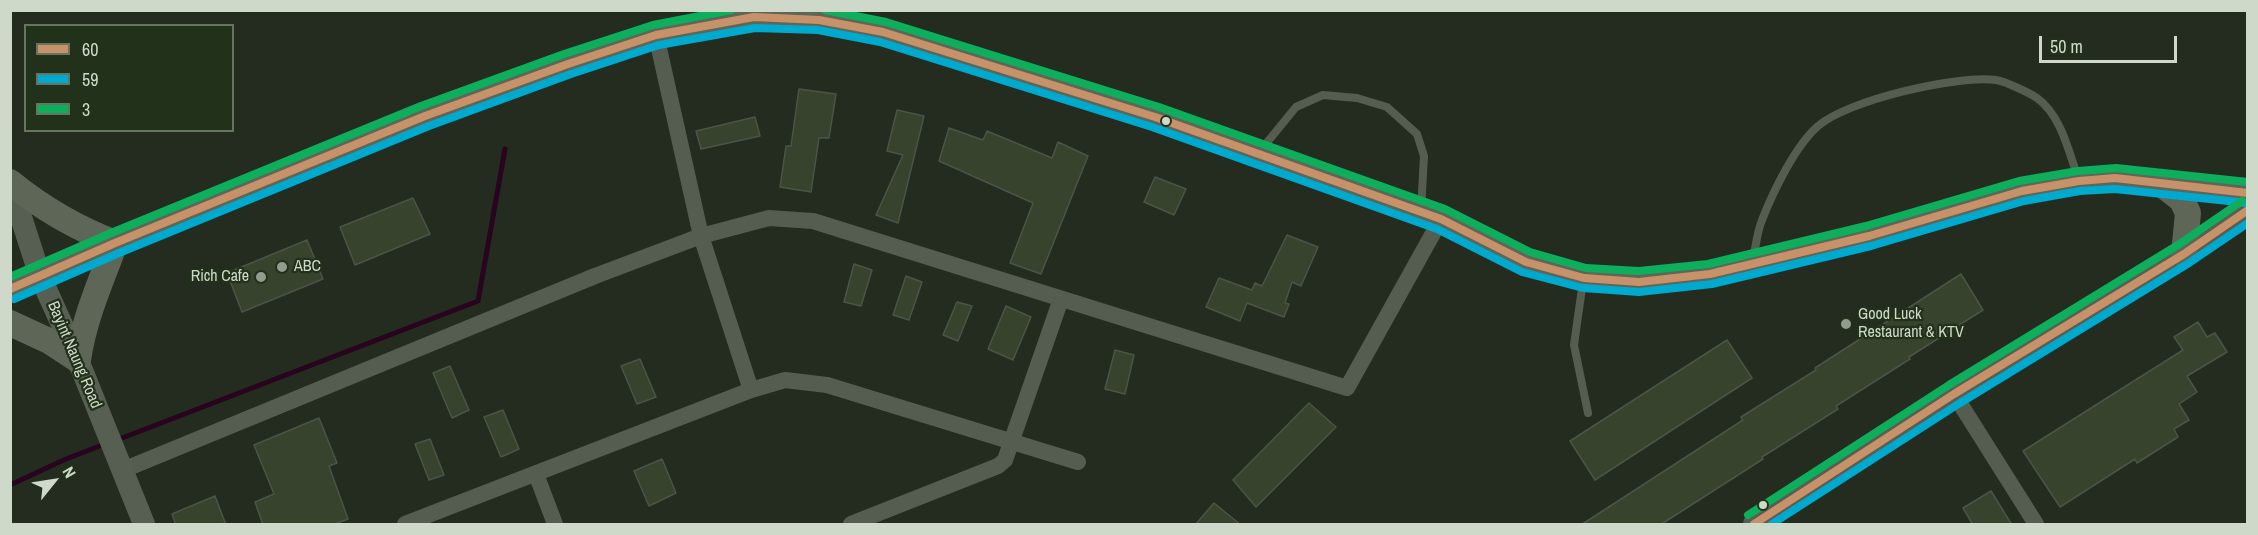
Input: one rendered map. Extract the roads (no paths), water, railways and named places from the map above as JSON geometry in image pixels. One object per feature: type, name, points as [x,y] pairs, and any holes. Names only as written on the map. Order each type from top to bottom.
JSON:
[{"type":"main road","points":[[10,289],[115,243],[425,116],[656,35],[754,17],[819,20],[883,33],[1098,99],[1431,216],[1526,262],[1584,278],[1639,282],[1710,274],[1869,236],[2022,191],[2079,181],[2115,178],[2247,193]]},
{"type":"main road","points":[[2159,182],[2182,200],[2188,213],[2184,254]]},
{"type":"main road","points":[[10,183],[64,221],[115,243]]},
{"type":"main road","name":"Bayint Naung Road","points":[[10,183],[40,276],[78,360],[144,525]]},
{"type":"main road","points":[[1754,525],[1954,394],[2184,254],[2247,210]]},
{"type":"main road","points":[[10,323],[49,341],[78,360],[84,324],[115,243]]},
{"type":"street","points":[[656,35],[701,236],[751,390]]},
{"type":"street","points":[[123,470],[596,276],[701,236],[769,218],[813,221],[1347,388],[1431,216]]},
{"type":"street","points":[[851,525],[998,466],[1005,460],[1061,299]]},
{"type":"street","points":[[405,525],[751,390],[785,380],[827,385],[1078,462]]},
{"type":"street","points":[[1954,394],[2036,525]]},
{"type":"street","points":[[536,474],[555,525]]},
{"type":"lane","points":[[1752,264],[1761,221],[1790,162],[1817,127],[1843,110],[1895,94],[1957,80],[1997,80],[2038,98],[2059,123],[2079,181]]},
{"type":"lane","points":[[1258,154],[1296,107],[1323,95],[1357,98],[1387,107],[1417,134],[1424,156],[1431,216]]},
{"type":"lane","points":[[1584,278],[1574,345],[1587,413]]},
{"type":"waterway","points":[[117,440],[478,301],[505,149]]},
{"type":"waterway","points":[[10,485],[105,444]]},
{"type":"place","name":"ABC","points":[[282,267]]},
{"type":"place","name":"Rich Cafe","points":[[261,277]]},
{"type":"place","name":"Good Luck Restaurant & KTV","points":[[1846,324]]}]
